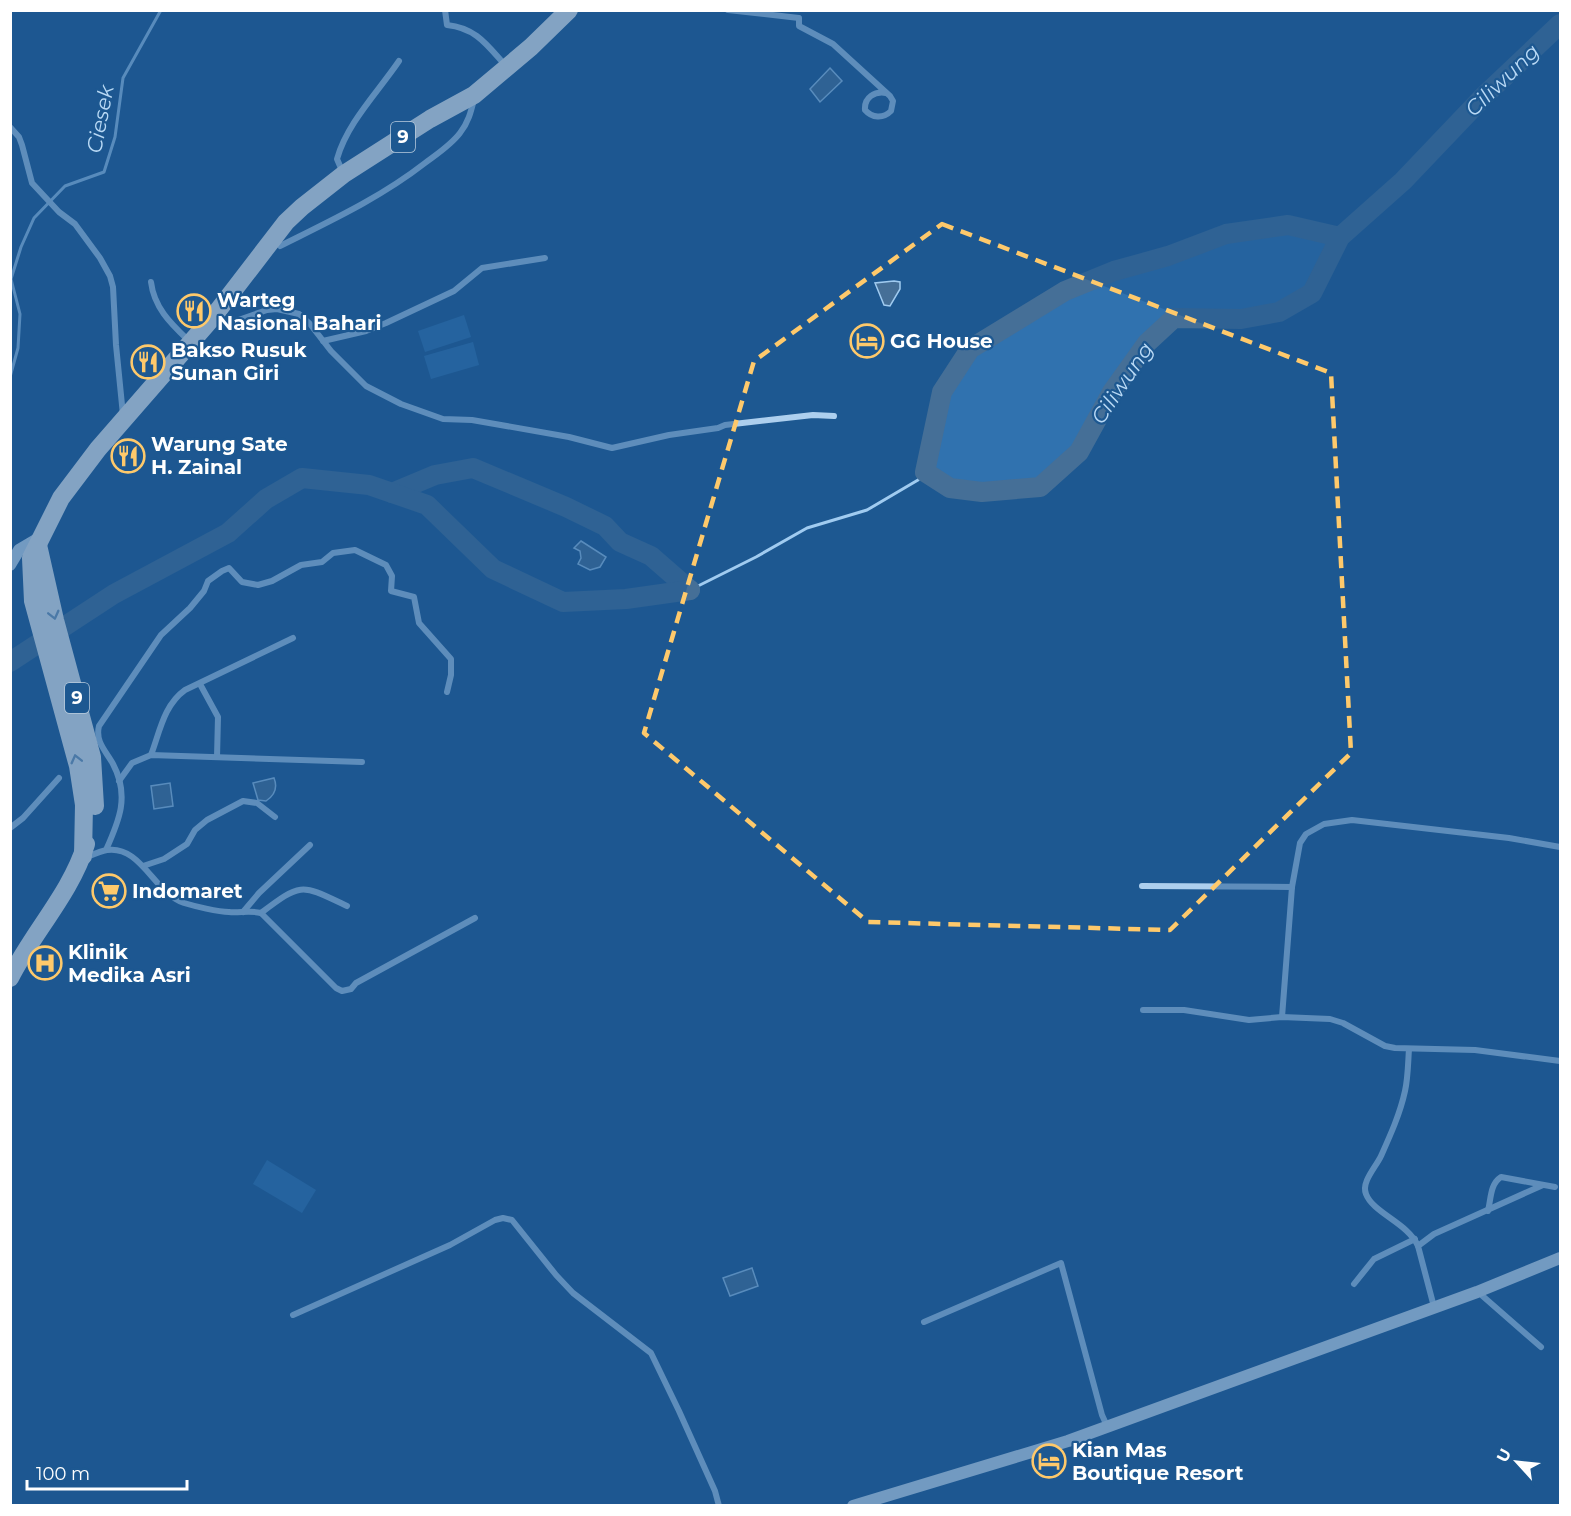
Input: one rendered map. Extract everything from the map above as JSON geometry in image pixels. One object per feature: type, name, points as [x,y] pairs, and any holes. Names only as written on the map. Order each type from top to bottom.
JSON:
[{"type":"highway","name":"9","points":[[84,848],[82,788],[33,601],[38,550],[61,498],[98,449],[213,317],[286,222],[344,174],[430,119],[474,95],[507,68],[566,12]]},
{"type":"highway","points":[[10,978],[84,848]]},
{"type":"street","points":[[445,10],[447,25],[459,26],[471,31],[507,68]]},
{"type":"street","points":[[728,10],[799,18],[799,26],[833,44],[862,69],[886,93],[893,101],[891,111],[883,116],[867,113],[864,106],[874,93],[878,91],[886,93]]},
{"type":"street","points":[[344,174],[337,159],[343,144],[357,119],[399,61]]},
{"type":"street","points":[[280,246],[380,194],[451,144],[467,123],[474,95]]},
{"type":"street","points":[[10,127],[19,137],[32,183],[59,212],[75,224],[110,276],[113,287],[123,420]]},
{"type":"street","points":[[323,341],[366,331],[386,323],[454,291],[483,268],[544,258]]},
{"type":"street","points":[[151,282],[153,297],[158,307],[174,327],[191,342]]},
{"type":"street","points":[[213,317],[227,324],[267,310],[299,314],[307,320],[347,369],[366,386],[415,410],[443,419],[472,420],[569,437],[612,448],[724,425],[813,415],[834,416]]},
{"type":"street","points":[[10,565],[19,550],[38,550]]},
{"type":"street","points":[[106,850],[121,817],[122,801],[119,781],[113,764],[100,742],[98,730],[101,721],[161,635],[190,608],[204,591],[208,581],[226,569],[233,570],[242,582],[258,585],[272,581],[301,565],[322,562],[339,551],[360,552],[378,560],[391,572],[391,591],[414,597],[419,623],[451,658],[451,675],[447,692]]},
{"type":"street","points":[[152,755],[166,710],[175,698],[186,690],[293,638]]},
{"type":"street","points":[[200,684],[218,717],[217,757]]},
{"type":"street","points":[[119,781],[132,763],[152,755],[362,762]]},
{"type":"street","points":[[10,828],[20,821],[59,778]]},
{"type":"street","points":[[143,866],[164,859],[187,844],[195,830],[207,820],[243,801],[257,802],[275,816]]},
{"type":"street","points":[[1282,1017],[1292,887],[1300,843],[1306,834],[1324,824],[1352,820],[1509,837],[1560,847]]},
{"type":"street","points":[[243,912],[259,893],[310,845]]},
{"type":"street","points":[[84,848],[119,850],[126,853],[143,866],[166,894],[182,902],[228,912],[261,913],[336,988],[342,991],[351,989],[356,983],[475,918]]},
{"type":"street","points":[[1142,886],[1292,887]]},
{"type":"street","points":[[261,913],[297,890],[311,889],[347,906]]},
{"type":"street","points":[[1143,1010],[1184,1010],[1249,1020],[1282,1017],[1330,1019],[1343,1023],[1386,1046],[1409,1049],[1475,1050],[1560,1061]]},
{"type":"street","points":[[1409,1049],[1406,1090],[1394,1127],[1380,1159],[1366,1182],[1365,1191],[1370,1200],[1416,1243],[1434,1307]]},
{"type":"street","points":[[1488,1211],[1493,1186],[1498,1178],[1505,1177],[1555,1187]]},
{"type":"street","points":[[1354,1284],[1374,1259],[1416,1243],[1543,1185]]},
{"type":"street","points":[[293,1315],[450,1245],[495,1220],[507,1218],[512,1220],[573,1293],[651,1353],[684,1421],[715,1491],[719,1506]]},
{"type":"street","points":[[853,1506],[1068,1441],[1477,1292],[1560,1258]]},
{"type":"street","points":[[924,1322],[1061,1263],[1102,1415],[1107,1426]]},
{"type":"street","points":[[1477,1292],[1540,1347]]},
{"type":"highlighted area","points":[[942,224],[1331,373],[1351,753],[1170,930],[868,922],[644,733],[754,361]]},
{"type":"shaded area","points":[[830,68],[842,81],[820,102],[810,89]]},
{"type":"shaded area","points":[[1288,225],[1340,237],[1312,293],[1279,312],[1241,319],[1174,318],[1147,343],[1112,392],[1079,452],[1040,487],[982,492],[950,488],[925,472],[942,392],[970,349],[1065,291],[1114,271],[1226,234]]},
{"type":"shaded area","points":[[900,282],[900,289],[890,306],[884,305],[875,283]]},
{"type":"shaded area","points":[[464,315],[471,337],[425,352],[418,331]]},
{"type":"shaded area","points":[[473,342],[479,365],[431,379],[424,356]]},
{"type":"shaded area","points":[[581,541],[606,557],[600,567],[590,570],[578,564],[581,558],[580,551],[574,548]]},
{"type":"shaded area","points":[[274,778],[276,788],[274,794],[266,801],[258,800],[253,783]]},
{"type":"shaded area","points":[[170,783],[173,806],[154,809],[151,786]]},
{"type":"shaded area","points":[[267,1160],[316,1190],[302,1213],[253,1184]]},
{"type":"shaded area","points":[[752,1268],[758,1286],[730,1296],[723,1278]]},
{"type":"waterway","name":"Ciesek","points":[[10,377],[18,348],[20,314],[11,279],[21,247],[34,218],[65,186],[104,172],[115,137],[123,78],[161,10]]},
{"type":"waterway","name":"Ciliwung","points":[[1340,237],[1288,225],[1226,234],[1168,256],[1114,271],[1065,291],[970,349],[942,392],[925,472],[950,488],[982,492],[1040,487],[1079,452],[1112,392],[1147,343],[1174,318],[1241,319],[1279,312],[1312,293],[1340,237],[1403,181],[1485,95],[1560,24]]},
{"type":"waterway","points":[[392,493],[435,475],[473,468],[605,526],[620,542],[651,556],[690,590]]},
{"type":"waterway","name":"Ciliwung","points":[[690,590],[807,528],[867,510],[918,480],[925,472]]},
{"type":"waterway","points":[[10,662],[114,594],[228,533],[266,499],[302,478],[369,485],[427,505],[493,569],[563,602],[626,599],[690,590]]},
{"type":"place","name":"Warteg Nasional Bahari","points":[[194,311]]},
{"type":"place","name":"GG House","points":[[867,341]]},
{"type":"place","name":"Bakso Rusuk Sunan Giri","points":[[148,362]]},
{"type":"place","name":"Warung Sate H. Zainal","points":[[128,456]]},
{"type":"place","name":"Indomaret","points":[[109,891]]},
{"type":"place","name":"Klinik Medika Asri","points":[[45,963]]},
{"type":"place","name":"Kian Mas Boutique Resort","points":[[1049,1461]]}]
